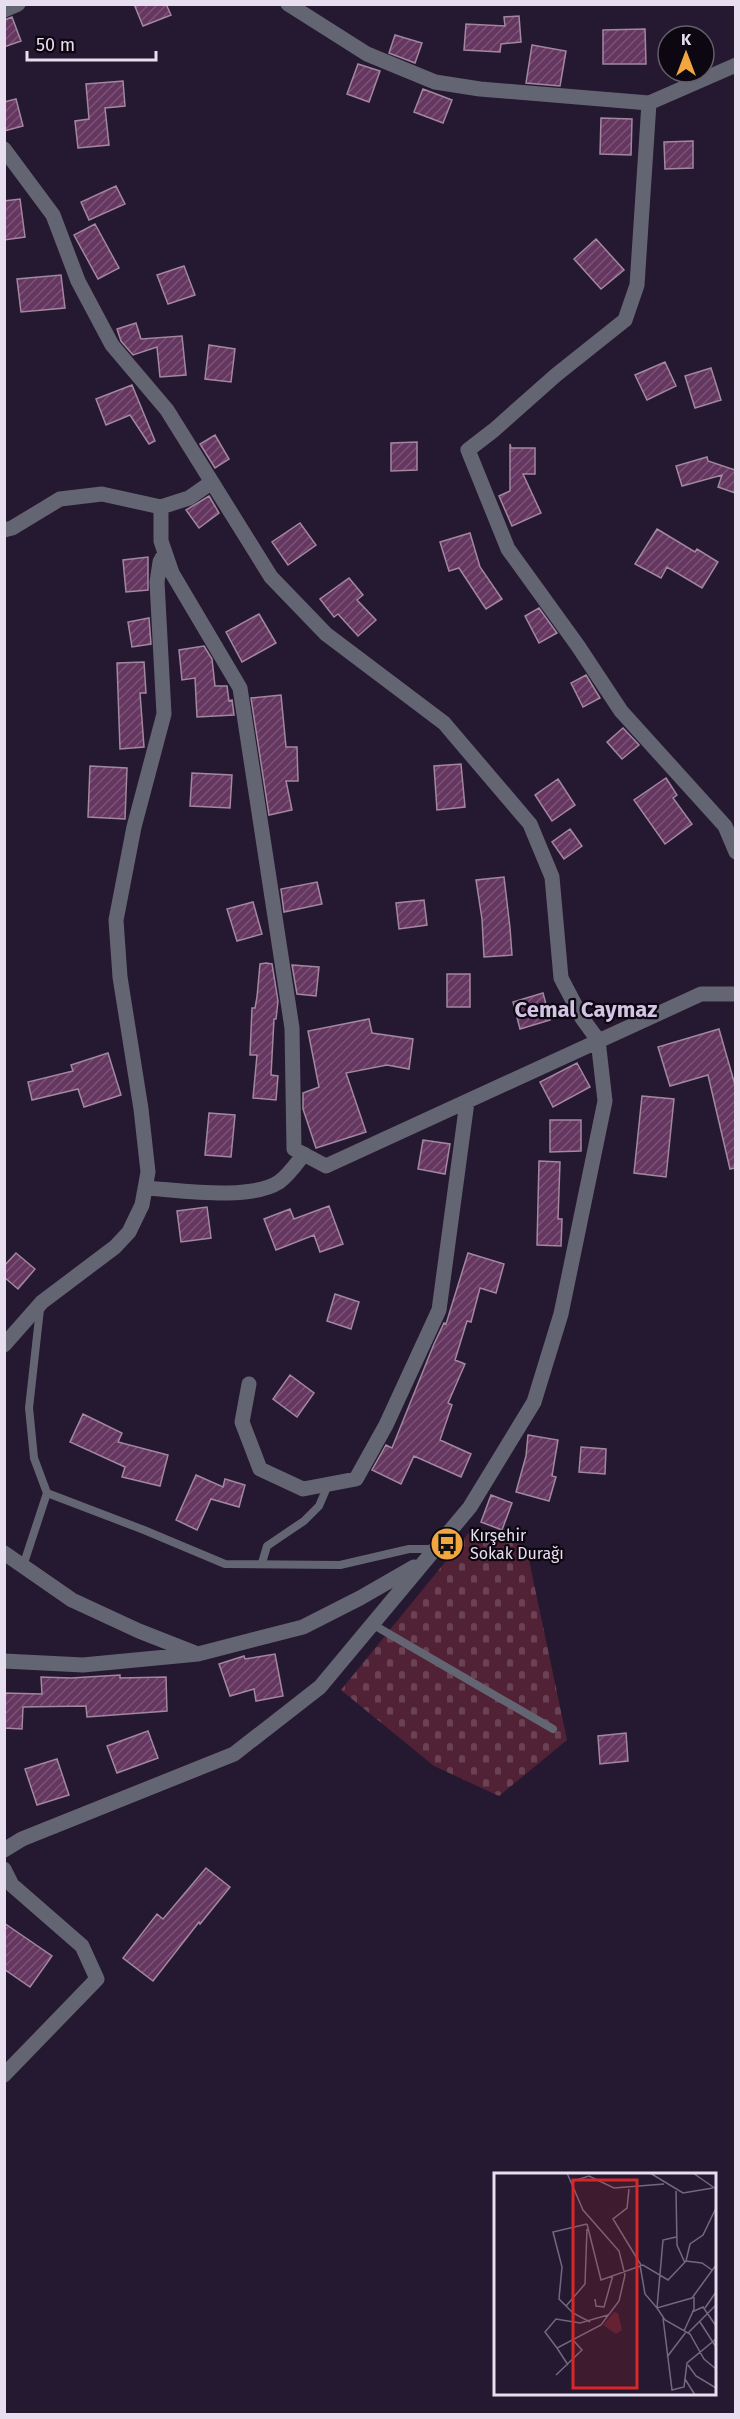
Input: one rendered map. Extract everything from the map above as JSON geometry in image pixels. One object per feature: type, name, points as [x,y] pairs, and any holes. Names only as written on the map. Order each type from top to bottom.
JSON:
[{"type":"street","points":[[4,10],[18,4]]},
{"type":"street","points":[[288,4],[367,54],[435,82],[649,104],[735,65]]},
{"type":"street","points":[[649,104],[637,285],[625,320],[468,450],[508,549],[578,646],[621,711],[725,826],[735,852]]},
{"type":"street","points":[[4,149],[53,215],[78,281],[112,345],[167,410],[271,577],[326,634],[444,723],[530,824],[552,878],[561,978],[582,1018],[598,1040],[605,1101],[561,1314],[534,1402],[470,1507],[320,1687],[234,1754],[21,1839],[4,1850]]},
{"type":"street","points":[[4,530],[12,528],[60,499],[102,494],[161,507],[189,498],[212,482]]},
{"type":"street","points":[[161,507],[161,542],[172,573],[240,688],[291,1028],[294,1149],[326,1166],[701,994],[735,994]]},
{"type":"street","points":[[4,1345],[42,1302],[115,1247],[129,1232],[142,1204],[148,1172],[141,1108],[120,977],[116,920],[134,827],[164,714],[157,582],[160,562],[165,553]]},
{"type":"street","points":[[249,1384],[242,1422],[260,1468],[303,1489],[356,1479],[386,1425],[440,1310],[466,1102]]},
{"type":"street","points":[[145,1188],[225,1194],[268,1188],[280,1181],[304,1154]]},
{"type":"street","points":[[4,1554],[72,1600],[139,1631],[198,1654]]},
{"type":"street","points":[[4,1661],[83,1665],[198,1654],[303,1627],[424,1562]]},
{"type":"street","points":[[4,1869],[12,1885],[82,1946],[97,1979],[4,2075]]},
{"type":"lane","points":[[23,1566],[47,1493],[34,1458],[29,1408],[36,1330],[42,1302]]},
{"type":"lane","points":[[262,1563],[267,1546],[304,1521],[319,1506],[328,1485]]},
{"type":"lane","points":[[47,1493],[225,1564],[340,1565],[409,1549],[434,1549]]},
{"type":"lane","points":[[372,1624],[553,1729]]},
{"type":"green space","points":[[472,1529],[526,1546],[567,1740],[499,1796],[434,1766],[341,1690]]},
{"type":"building","points":[[134,4],[166,4],[171,15],[143,26]]},
{"type":"building","points":[[519,16],[521,42],[501,44],[500,52],[464,50],[466,24],[505,26],[504,17]]},
{"type":"building","points":[[12,17],[21,41],[4,47],[4,20]]},
{"type":"building","points":[[645,29],[646,64],[603,64],[603,30]]},
{"type":"building","points":[[395,35],[422,43],[415,63],[389,53]]},
{"type":"building","points":[[532,45],[566,51],[560,86],[526,83]]},
{"type":"building","points":[[358,64],[380,71],[369,102],[347,94]]},
{"type":"building","points":[[123,81],[125,106],[105,108],[109,145],[78,148],[75,121],[89,119],[86,84]]},
{"type":"building","points":[[423,89],[452,100],[443,123],[414,112]]},
{"type":"building","points":[[16,99],[23,126],[4,131],[4,102]]},
{"type":"building","points":[[601,118],[632,119],[631,155],[600,154]]},
{"type":"building","points":[[693,141],[693,168],[665,169],[664,142]]},
{"type":"building","points":[[116,186],[125,204],[89,220],[81,202]]},
{"type":"building","points":[[20,199],[25,237],[4,240],[4,201]]},
{"type":"building","points":[[95,224],[119,268],[98,279],[74,235]]},
{"type":"building","points":[[596,239],[624,270],[601,289],[574,259]]},
{"type":"building","points":[[184,266],[195,295],[168,304],[157,275]]},
{"type":"building","points":[[61,275],[65,308],[21,312],[17,279]]},
{"type":"building","points":[[136,323],[141,339],[182,336],[186,375],[160,377],[157,347],[133,355],[121,341],[117,329]]},
{"type":"building","points":[[209,345],[235,349],[231,382],[205,379]]},
{"type":"building","points":[[665,362],[676,386],[647,400],[635,375]]},
{"type":"building","points":[[711,368],[721,400],[695,408],[685,376]]},
{"type":"building","points":[[132,385],[155,441],[149,444],[130,415],[106,425],[96,399]]},
{"type":"building","points":[[215,435],[229,459],[215,468],[200,444]]},
{"type":"building","points":[[417,442],[417,470],[391,471],[391,443]]},
{"type":"building","points":[[510,444],[511,448],[535,448],[535,474],[523,474],[541,513],[512,526],[499,496],[510,491]]},
{"type":"building","points":[[707,457],[708,461],[735,470],[735,493],[718,487],[722,475],[682,486],[676,466]]},
{"type":"building","points":[[209,496],[219,513],[199,528],[186,510]]},
{"type":"building","points":[[300,523],[316,545],[288,565],[272,542]]},
{"type":"building","points":[[657,529],[695,552],[697,549],[718,562],[702,588],[667,567],[661,578],[635,564]]},
{"type":"building","points":[[470,533],[480,567],[502,599],[486,609],[459,568],[449,571],[440,542]]},
{"type":"building","points":[[148,557],[148,590],[126,592],[123,560]]},
{"type":"building","points":[[349,578],[363,595],[357,600],[376,620],[358,636],[338,614],[334,617],[320,599]]},
{"type":"building","points":[[539,608],[557,633],[539,643],[525,616]]},
{"type":"building","points":[[259,614],[276,643],[242,662],[226,632]]},
{"type":"building","points":[[149,618],[151,644],[132,647],[128,622]]},
{"type":"building","points":[[204,646],[212,659],[215,686],[227,686],[234,715],[197,717],[195,678],[182,680],[179,650]]},
{"type":"building","points":[[144,662],[146,693],[140,693],[144,747],[120,749],[117,663]]},
{"type":"building","points":[[586,675],[600,698],[583,707],[571,683]]},
{"type":"building","points":[[281,695],[286,747],[297,747],[298,781],[286,781],[292,810],[269,815],[251,698]]},
{"type":"building","points":[[623,728],[639,745],[622,759],[607,742]]},
{"type":"building","points":[[461,764],[465,807],[437,810],[434,766]]},
{"type":"building","points":[[90,766],[127,768],[125,819],[88,817]]},
{"type":"building","points":[[192,773],[232,775],[230,808],[190,806]]},
{"type":"building","points":[[666,778],[677,795],[673,798],[692,824],[665,844],[634,800]]},
{"type":"building","points":[[558,779],[575,805],[552,821],[535,795]]},
{"type":"building","points":[[570,829],[582,846],[564,859],[552,842]]},
{"type":"building","points":[[504,877],[512,955],[484,957],[482,919],[476,880]]},
{"type":"building","points":[[317,882],[322,904],[284,912],[281,889]]},
{"type":"building","points":[[424,900],[427,925],[399,929],[396,903]]},
{"type":"building","points":[[253,902],[262,934],[237,941],[227,909]]},
{"type":"building","points":[[260,964],[272,964],[278,1001],[276,1019],[274,1019],[271,1075],[278,1076],[276,1100],[253,1098],[257,1055],[250,1055],[252,1008],[255,1008],[257,997]]},
{"type":"building","points":[[292,965],[319,967],[316,996],[297,994]]},
{"type":"building","points":[[447,974],[470,974],[470,1007],[447,1007]]},
{"type":"building","points":[[543,993],[550,1020],[520,1029],[513,1002]]},
{"type":"building","points":[[369,1019],[372,1033],[413,1039],[409,1069],[387,1065],[346,1073],[366,1132],[316,1148],[303,1109],[303,1093],[319,1087],[308,1031]]},
{"type":"building","points":[[719,1029],[735,1085],[735,1168],[730,1169],[708,1075],[670,1086],[658,1047]]},
{"type":"building","points":[[108,1053],[121,1095],[84,1107],[78,1089],[32,1100],[28,1082],[73,1071],[71,1065]]},
{"type":"building","points":[[577,1063],[590,1087],[553,1107],[540,1082]]},
{"type":"building","points":[[642,1096],[674,1099],[666,1177],[634,1173]]},
{"type":"building","points":[[209,1113],[235,1115],[231,1157],[205,1155]]},
{"type":"building","points":[[550,1120],[581,1120],[581,1151],[550,1152]]},
{"type":"building","points":[[423,1140],[450,1144],[445,1174],[418,1169]]},
{"type":"building","points":[[539,1161],[560,1162],[558,1219],[562,1219],[561,1246],[537,1245]]},
{"type":"building","points":[[329,1206],[343,1244],[320,1252],[314,1235],[276,1250],[264,1219],[290,1209],[294,1219]]},
{"type":"building","points":[[207,1207],[211,1238],[181,1242],[177,1211]]},
{"type":"building","points":[[16,1253],[35,1269],[18,1289],[4,1277],[4,1266]]},
{"type":"building","points":[[468,1253],[504,1264],[496,1293],[480,1288],[471,1322],[467,1321],[455,1360],[465,1364],[448,1403],[452,1405],[440,1440],[471,1454],[461,1477],[414,1456],[401,1484],[372,1470],[386,1445],[392,1448],[434,1344],[444,1323],[446,1324]]},
{"type":"building","points":[[335,1294],[359,1302],[351,1329],[327,1321]]},
{"type":"building","points":[[290,1375],[314,1393],[297,1417],[273,1399]]},
{"type":"building","points":[[83,1414],[122,1433],[118,1442],[168,1455],[160,1486],[122,1477],[125,1467],[70,1442]]},
{"type":"building","points":[[528,1435],[558,1440],[552,1476],[556,1477],[549,1501],[516,1492],[526,1456]]},
{"type":"building","points":[[581,1447],[606,1449],[605,1474],[579,1472]]},
{"type":"building","points":[[196,1475],[223,1487],[225,1479],[245,1485],[239,1507],[211,1499],[197,1530],[176,1520]]},
{"type":"building","points":[[491,1495],[512,1503],[502,1530],[481,1522]]},
{"type":"building","points":[[275,1654],[283,1696],[256,1701],[254,1689],[230,1696],[219,1664],[244,1656],[245,1659]]},
{"type":"building","points":[[120,1675],[120,1678],[166,1677],[167,1711],[87,1717],[86,1706],[23,1707],[22,1729],[4,1728],[4,1693],[42,1694],[41,1677]]},
{"type":"building","points":[[148,1731],[158,1758],[117,1773],[107,1746]]},
{"type":"building","points":[[626,1733],[628,1761],[600,1764],[598,1736]]},
{"type":"building","points":[[57,1759],[69,1795],[37,1805],[25,1769]]},
{"type":"building","points":[[206,1868],[230,1887],[200,1924],[199,1922],[153,1981],[123,1958],[157,1914],[163,1919]]},
{"type":"building","points":[[4,1923],[52,1956],[30,1987],[4,1969]]},
{"type":"place","name":"Kırşehir Sokak Durağı","points":[[447,1544]]},
{"type":"district","name":"Cemal Caymaz","points":[[586,1009]]}]
